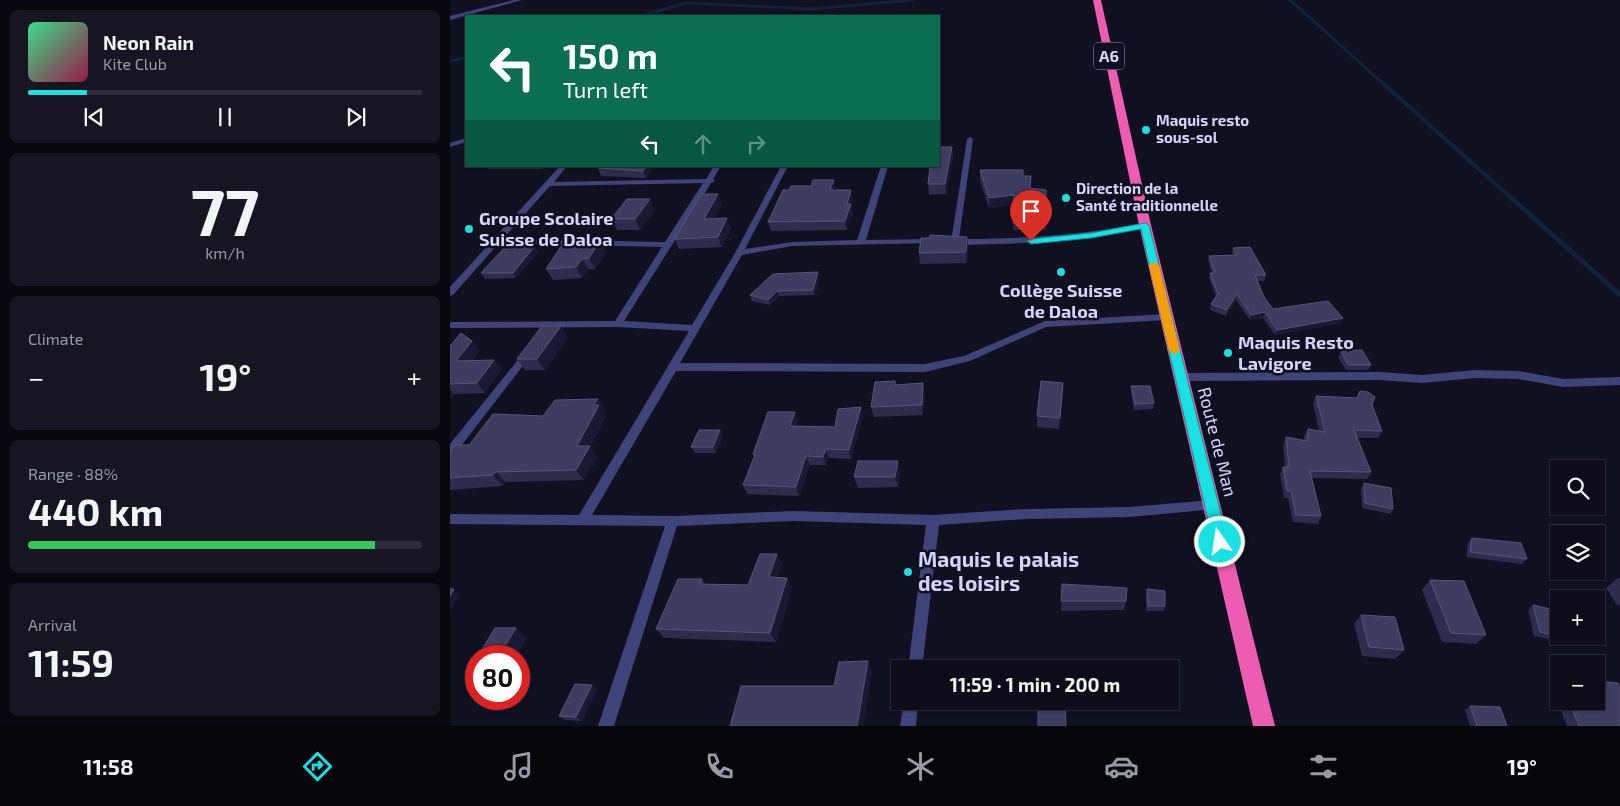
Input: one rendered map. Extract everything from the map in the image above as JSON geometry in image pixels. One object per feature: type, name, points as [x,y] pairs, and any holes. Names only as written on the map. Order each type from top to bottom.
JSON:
[{"type":"highway","name":"A6","points":[[1097,0],[1145,225]]},
{"type":"highway","name":"Route de Man","points":[[1145,225],[1264,726]]},
{"type":"street","points":[[450,18],[520,0]]},
{"type":"street","points":[[450,145],[465,140]]},
{"type":"street","points":[[947,241],[970,140]]},
{"type":"street","points":[[450,293],[550,184],[563,167]]},
{"type":"street","points":[[618,324],[711,181],[718,167]]},
{"type":"street","points":[[583,520],[693,328],[739,253],[784,167]]},
{"type":"street","points":[[861,242],[885,167]]},
{"type":"street","points":[[550,184],[711,181]]},
{"type":"street","points":[[739,253],[792,244],[1045,241],[1104,234],[1145,225]]},
{"type":"street","points":[[498,241],[668,245]]},
{"type":"street","points":[[671,367],[925,368],[966,359],[1045,324],[1167,317]]},
{"type":"street","points":[[450,452],[551,324]]},
{"type":"street","points":[[450,325],[618,324],[693,328]]},
{"type":"street","points":[[1180,377],[1380,376],[1422,378],[1474,374],[1518,376],[1563,383],[1620,381]]},
{"type":"street","points":[[450,519],[673,521],[794,516],[933,520],[1027,514],[1130,512],[1212,505]]},
{"type":"street","points":[[916,660],[933,520]]},
{"type":"street","points":[[606,726],[673,521]]},
{"type":"street","points":[[908,726],[910,710]]},
{"type":"building","points":[[940,147],[952,147],[945,184],[928,184],[930,167],[940,167]]},
{"type":"building","points":[[598,167],[645,167],[643,171]]},
{"type":"building","points":[[980,170],[1023,170],[1023,176],[1031,176],[1030,188],[1046,190],[1046,220],[1013,220],[1014,195],[989,198]]},
{"type":"building","points":[[813,180],[834,180],[830,190],[851,190],[847,204],[851,204],[845,221],[768,222],[783,190],[789,190],[791,186],[811,186]]},
{"type":"building","points":[[701,194],[718,194],[704,219],[727,218],[718,237],[675,239]]},
{"type":"building","points":[[627,199],[650,199],[635,219],[611,219]]},
{"type":"building","points":[[930,235],[967,237],[966,252],[919,253],[921,238],[929,238]]},
{"type":"building","points":[[600,241],[589,258],[582,259],[576,267],[546,269],[564,242]]},
{"type":"building","points":[[505,247],[534,247],[513,273],[481,273]]},
{"type":"building","points":[[1250,247],[1266,275],[1255,275],[1264,297],[1273,309],[1328,301],[1343,318],[1277,330],[1265,312],[1251,315],[1237,294],[1227,310],[1211,304],[1218,294],[1210,273],[1215,273],[1209,256],[1237,255],[1233,248]]},
{"type":"building","points":[[818,272],[813,290],[777,291],[768,300],[750,295],[773,274]]},
{"type":"building","points":[[542,326],[561,326],[537,359],[517,359]]},
{"type":"building","points":[[461,333],[472,341],[456,361],[494,360],[477,383],[450,384],[450,346]]},
{"type":"building","points":[[1362,350],[1371,365],[1348,365],[1341,351]]},
{"type":"building","points":[[895,381],[895,385],[923,383],[922,405],[871,407],[875,382]]},
{"type":"building","points":[[1041,381],[1063,383],[1060,418],[1037,416]]},
{"type":"building","points":[[1131,386],[1150,386],[1154,403],[1135,404]]},
{"type":"building","points":[[1360,391],[1368,392],[1375,397],[1372,405],[1382,431],[1354,430],[1371,472],[1310,471],[1321,516],[1296,515],[1291,491],[1287,491],[1283,467],[1289,467],[1286,437],[1307,441],[1308,429],[1325,432],[1316,396],[1357,398]]},
{"type":"building","points":[[598,399],[593,405],[599,405],[577,446],[590,446],[576,470],[496,472],[493,475],[450,478],[450,452],[455,445],[469,445],[493,414],[543,416],[555,400]]},
{"type":"building","points":[[861,407],[849,450],[826,449],[823,457],[806,456],[796,487],[743,485],[755,455],[753,454],[768,412],[795,412],[790,426],[835,427],[838,409]]},
{"type":"building","points":[[699,430],[720,430],[713,447],[691,447]]},
{"type":"building","points":[[858,461],[898,461],[895,477],[854,477]]},
{"type":"building","points":[[1364,483],[1391,488],[1393,509],[1365,503]]},
{"type":"building","points":[[1472,538],[1521,543],[1527,559],[1470,552]]},
{"type":"building","points":[[760,554],[777,554],[769,577],[787,578],[770,633],[656,629],[678,579],[702,579],[700,584],[748,585]]},
{"type":"building","points":[[1430,580],[1464,581],[1486,635],[1451,633]]},
{"type":"building","points":[[1062,584],[1127,588],[1126,601],[1061,601]]},
{"type":"building","points":[[1147,589],[1165,591],[1165,606],[1148,606]]},
{"type":"building","points":[[1533,605],[1550,609],[1550,634],[1540,632]]},
{"type":"building","points":[[1361,615],[1395,617],[1404,650],[1369,647]]},
{"type":"building","points":[[495,628],[516,628],[506,645],[485,645]]},
{"type":"building","points":[[868,661],[857,726],[730,726],[741,686],[834,686],[839,662]]},
{"type":"building","points":[[1605,682],[1618,683],[1620,688],[1620,726],[1579,726],[1573,710],[1605,710]]},
{"type":"building","points":[[575,684],[592,685],[576,717],[559,716]]},
{"type":"building","points":[[1470,706],[1500,707],[1507,726],[1477,726]]},
{"type":"building","points":[[1038,710],[1065,710],[1066,726],[1038,726]]},
{"type":"waterway","points":[[644,15],[686,3],[812,9],[912,0]]},
{"type":"waterway","points":[[1290,0],[1387,87]]},
{"type":"waterway","points":[[450,61],[465,58]]},
{"type":"waterway","points":[[1386,86],[1509,196]]},
{"type":"waterway","points":[[1508,195],[1620,295]]},
{"type":"slow traffic","points":[[1154,265],[1174,351]]},
{"type":"place","name":"Maquis resto sous-sol","points":[[1146,130]]},
{"type":"place","name":"Direction de la Santé traditionnelle","points":[[1066,198]]},
{"type":"place","name":"Groupe Scolaire Suisse de Daloa","points":[[469,229]]},
{"type":"place","name":"Collège Suisse de Daloa","points":[[1061,272]]},
{"type":"place","name":"Maquis Resto Lavigore","points":[[1228,353]]},
{"type":"place","name":"Maquis le palais des loisirs","points":[[908,572]]},
{"type":"route","points":[[1031,241],[1091,236],[1145,225],[1220,542]]}]
